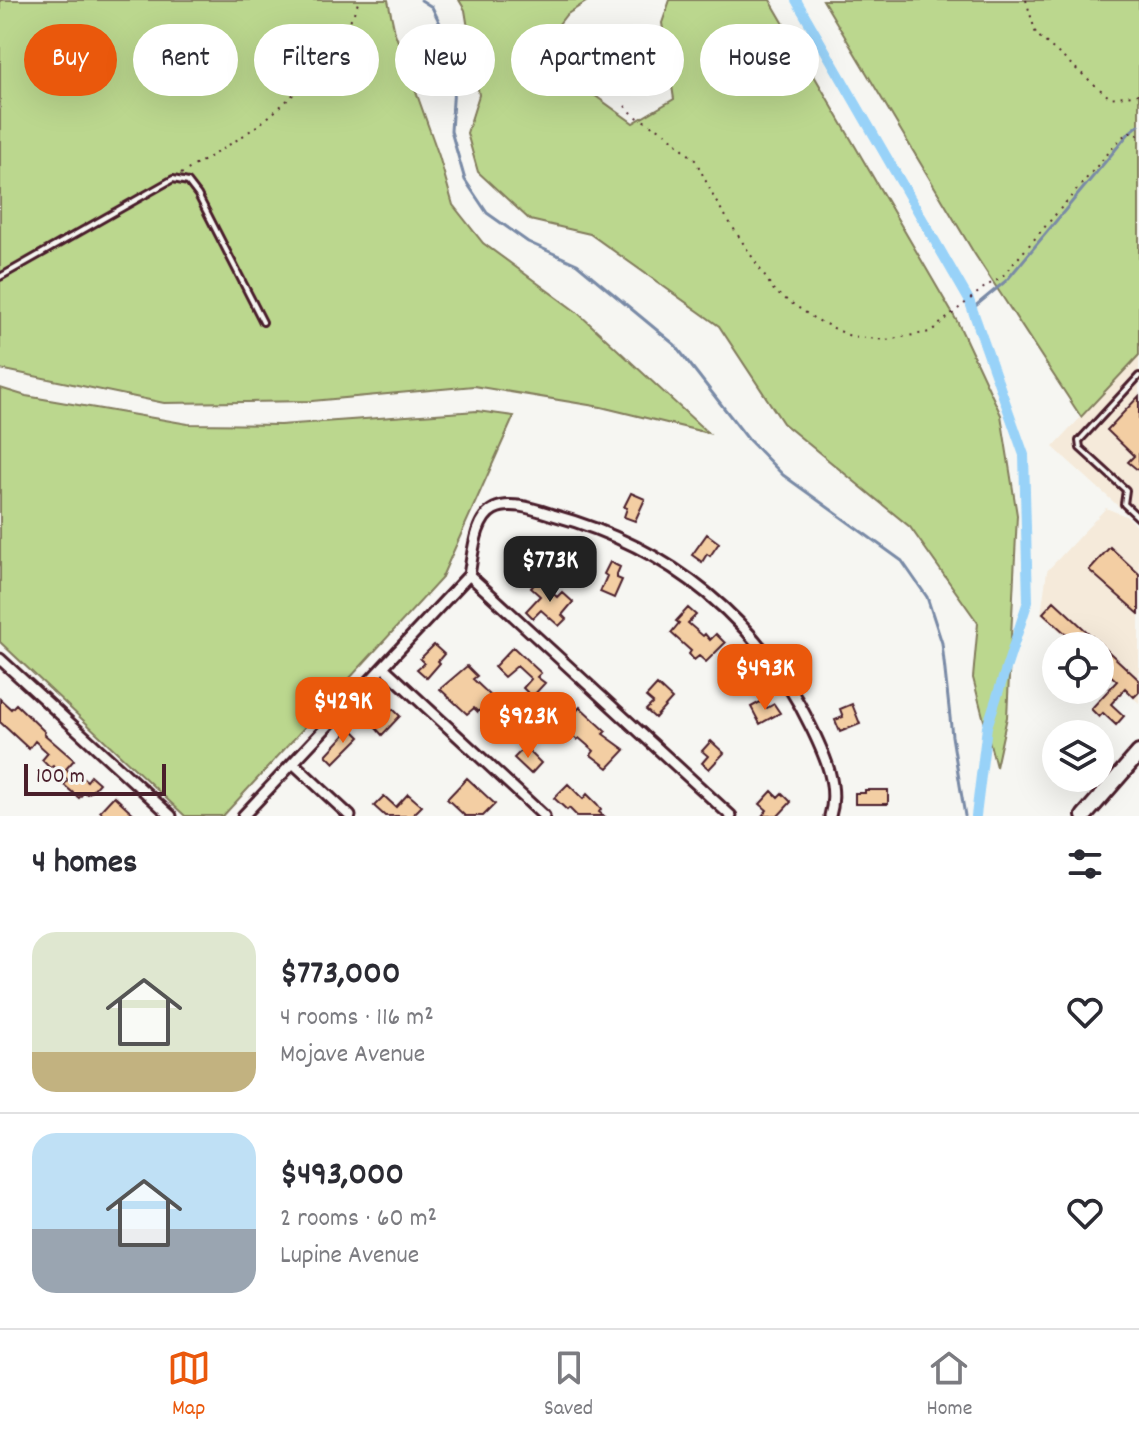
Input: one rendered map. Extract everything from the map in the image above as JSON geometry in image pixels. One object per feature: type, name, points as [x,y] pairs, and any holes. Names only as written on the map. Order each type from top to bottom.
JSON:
[{"type":"main road","points":[[1084,816],[1139,753]]},
{"type":"street","points":[[243,816],[469,575],[477,535],[484,518],[492,510],[510,506],[530,508],[576,521],[624,540],[690,579],[728,609],[753,637],[796,697],[818,741],[827,765],[833,798],[830,816]]},
{"type":"street","points":[[469,575],[731,816]]},
{"type":"street","points":[[0,659],[171,816]]},
{"type":"street","points":[[383,667],[544,816]]},
{"type":"street","points":[[293,763],[350,816]]},
{"type":"lane","points":[[0,277],[173,179],[188,182],[198,195],[263,322]]},
{"type":"lane","points":[[1139,376],[1079,441],[1080,448],[1126,490],[1124,504],[1139,518]]},
{"type":"path","points":[[173,179],[255,128],[302,85],[353,17],[359,0]]},
{"type":"path","points":[[1026,0],[1036,34],[1110,98],[1139,94]]},
{"type":"path","points":[[625,106],[635,116],[666,133],[696,161],[715,200],[775,292],[815,319],[850,336],[886,340],[930,332],[1001,278],[1122,137],[1130,132],[1139,135]]},
{"type":"shaded area","points":[[1139,355],[1139,525],[1053,447]]},
{"type":"shaded area","points":[[1106,508],[1128,517],[1139,528],[1139,703],[1114,681],[1114,632],[1061,632],[1041,614],[1047,571]]},
{"type":"green space","points":[[0,0],[388,0],[395,33],[395,96],[418,96],[453,205],[483,243],[578,313],[708,433],[601,407],[474,386],[312,401],[164,403],[0,369]]},
{"type":"green space","points":[[459,0],[589,0],[566,15],[559,24],[511,24],[511,96],[596,96],[633,123],[674,99],[674,96],[684,96],[684,24],[662,23],[670,0],[770,0],[784,24],[700,24],[700,96],[819,96],[819,84],[958,323],[1001,415],[1017,515],[1007,717],[996,767],[973,678],[978,623],[910,527],[783,423],[719,326],[590,234],[530,220],[478,172],[467,133],[479,96],[495,96],[495,24],[467,24]]},
{"type":"green space","points":[[823,0],[1139,0],[1139,355],[1081,417],[974,253]]},
{"type":"green space","points":[[0,388],[26,396],[188,424],[280,425],[477,411],[514,416],[441,579],[223,816],[185,816],[0,642]]},
{"type":"building","points":[[1139,396],[1139,471],[1128,462],[1134,456],[1107,430]]},
{"type":"building","points":[[631,493],[645,499],[635,521],[624,517],[627,508],[624,507]]},
{"type":"building","points":[[707,534],[719,543],[702,562],[692,555]]},
{"type":"building","points":[[1110,547],[1139,574],[1139,614],[1089,570]]},
{"type":"building","points":[[610,562],[620,567],[617,578],[622,580],[614,598],[600,592]]},
{"type":"building","points":[[538,580],[557,597],[562,592],[573,602],[562,615],[566,619],[559,626],[541,610],[533,618],[526,611],[540,596],[531,588]]},
{"type":"building","points":[[1054,601],[1087,632],[1064,632],[1043,613]]},
{"type":"building","points":[[688,608],[696,615],[688,623],[710,640],[716,634],[725,643],[706,662],[699,656],[694,660],[689,654],[691,651],[671,633],[679,623],[676,621]]},
{"type":"building","points":[[434,645],[444,654],[427,678],[417,669],[424,663],[420,659]]},
{"type":"building","points":[[513,647],[541,673],[537,677],[545,683],[532,697],[523,688],[531,679],[517,666],[504,677],[494,667]]},
{"type":"building","points":[[1114,657],[1139,680],[1139,692],[1134,697],[1125,688],[1114,701],[1114,684],[1117,681],[1114,678]]},
{"type":"building","points":[[467,666],[477,676],[473,679],[492,697],[478,712],[474,708],[467,714],[440,689]]},
{"type":"building","points":[[657,685],[672,699],[655,718],[646,710],[653,703],[646,697]]},
{"type":"building","points":[[0,699],[11,709],[16,704],[74,760],[66,769],[77,778],[80,775],[87,781],[91,776],[99,783],[92,791],[84,792],[79,798],[64,785],[68,780],[42,760],[48,753],[35,741],[29,749],[0,722]]},
{"type":"building","points":[[762,701],[767,708],[774,704],[780,713],[760,724],[751,707]]},
{"type":"building","points":[[852,704],[860,724],[840,732],[835,720],[843,717],[840,709]]},
{"type":"building","points":[[1096,704],[1111,704],[1124,716],[1116,725],[1114,720],[1103,713],[1099,717],[1091,709]]},
{"type":"building","points":[[378,705],[388,714],[393,709],[400,716],[382,735],[367,718]]},
{"type":"building","points":[[580,707],[606,731],[603,734],[625,750],[608,768],[591,755],[594,751],[579,738],[577,740],[560,729]]},
{"type":"building","points":[[351,728],[360,737],[334,763],[326,755]]},
{"type":"building","points":[[711,741],[724,753],[709,769],[702,763],[708,756],[702,751]]},
{"type":"building","points":[[525,747],[541,763],[531,774],[514,758]]},
{"type":"building","points":[[467,778],[495,804],[483,816],[465,816],[447,799]]},
{"type":"building","points":[[568,784],[583,799],[587,794],[604,816],[577,816],[569,808],[567,810],[554,798]]},
{"type":"building","points":[[865,790],[888,790],[888,804],[855,804],[855,793],[865,793]]},
{"type":"building","points":[[772,791],[778,797],[782,793],[791,802],[778,816],[762,816],[767,810],[760,804]]},
{"type":"building","points":[[408,794],[422,806],[412,816],[385,816],[374,806],[384,796],[396,807]]},
{"type":"building","points":[[114,796],[136,816],[105,816],[100,811]]},
{"type":"waterway","points":[[421,0],[432,7],[446,36],[454,86],[451,131],[465,180],[487,213],[528,242],[577,264],[675,345],[748,439],[783,475],[902,561],[927,597],[942,643],[965,816]]},
{"type":"waterway","points":[[796,0],[969,300],[1024,455],[1028,601],[987,727],[976,816]]},
{"type":"waterway","points":[[973,308],[1007,280],[1139,125]]}]
